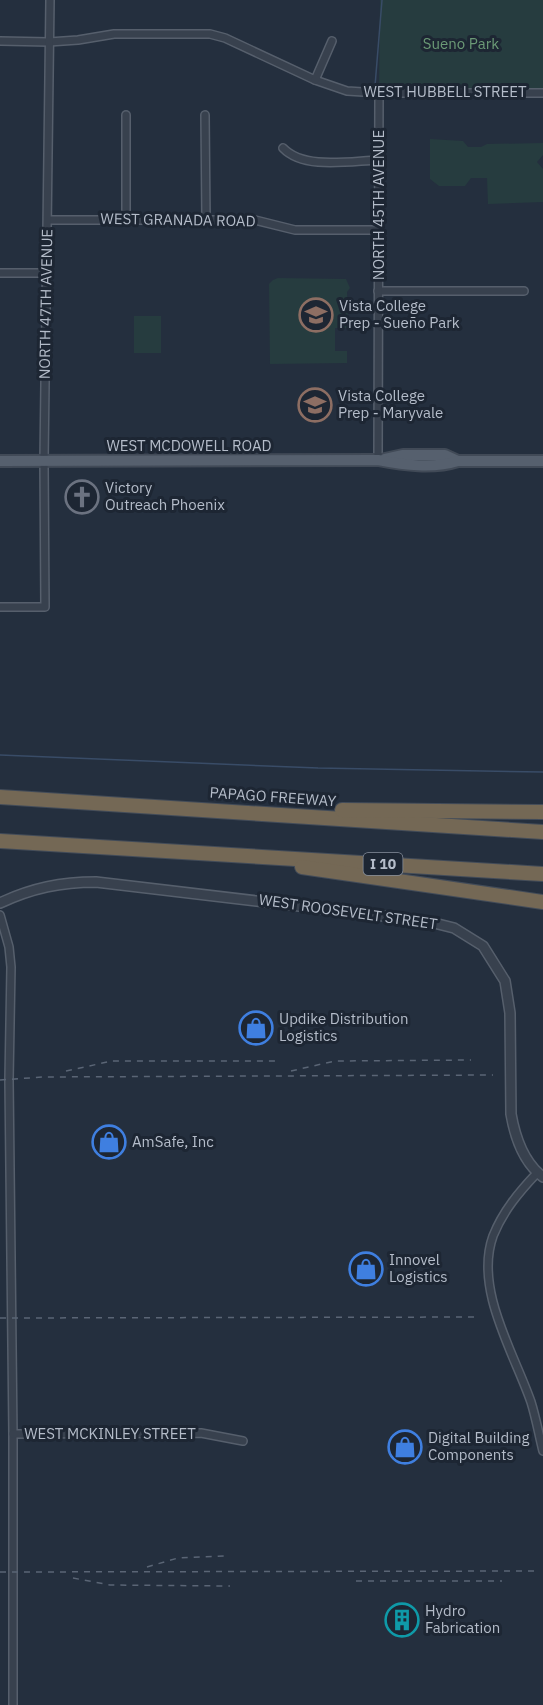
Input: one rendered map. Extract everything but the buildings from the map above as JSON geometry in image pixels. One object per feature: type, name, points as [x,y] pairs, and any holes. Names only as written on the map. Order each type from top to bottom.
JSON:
[{"type":"highway","name":"PAPAGO FREEWAY","points":[[0,797],[543,832]]},
{"type":"highway","points":[[256,812],[359,810],[543,812]]},
{"type":"highway","name":"I 10","points":[[0,841],[543,874]]},
{"type":"highway","points":[[223,855],[543,902]]},
{"type":"main road","name":"WEST MCDOWELL ROAD","points":[[0,461],[378,460],[403,455],[445,455],[458,461],[543,461]]},
{"type":"street","name":"NORTH 47TH AVENUE","points":[[0,607],[45,607],[44,461],[50,0]]},
{"type":"street","name":"WEST HUBBELL STREET","points":[[0,41],[49,42],[114,34],[210,34],[225,38],[315,80],[347,91],[543,93]]},
{"type":"street","points":[[315,80],[332,40]]},
{"type":"street","name":"NORTH 45TH AVENUE","points":[[378,460],[379,93]]},
{"type":"street","points":[[126,115],[126,219]]},
{"type":"street","points":[[205,116],[206,220]]},
{"type":"street","points":[[283,148],[290,155],[312,162],[378,160]]},
{"type":"street","name":"WEST GRANADA ROAD","points":[[48,220],[255,220],[295,230],[379,230]]},
{"type":"street","points":[[0,273],[46,273]]},
{"type":"street","points":[[378,291],[524,291]]},
{"type":"street","name":"WEST ROOSEVELT STREET","points":[[0,903],[43,886],[69,882],[96,882],[416,920],[454,928],[483,946],[505,981],[510,1013],[511,1114],[519,1146],[540,1175]]},
{"type":"street","points":[[0,915],[9,947],[11,967],[9,1080],[13,1705]]},
{"type":"street","points":[[540,1175],[515,1197],[501,1220],[493,1238],[489,1260],[489,1281],[494,1303],[531,1402],[543,1451]]},
{"type":"street","name":"WEST MCKINLEY STREET","points":[[13,1434],[201,1433],[243,1441]]},
{"type":"green space","name":"Sueno Park","points":[[380,0],[543,0],[543,88],[379,88]]},
{"type":"green space","points":[[430,139],[463,141],[468,147],[481,147],[487,144],[543,143],[543,155],[537,162],[543,169],[543,202],[488,204],[487,178],[471,178],[465,186],[439,186],[430,179]]},
{"type":"green space","points":[[278,278],[346,279],[350,288],[347,292],[348,316],[344,316],[344,321],[348,321],[348,328],[335,328],[335,351],[347,351],[347,363],[270,364],[269,284]]},
{"type":"green space","points":[[134,316],[161,316],[161,353],[134,353]]},
{"type":"waterway","points":[[375,86],[382,0]]},
{"type":"waterway","points":[[0,755],[318,768],[543,772]]},
{"type":"railway","points":[[291,1071],[335,1061],[471,1060]]},
{"type":"railway","points":[[66,1071],[112,1061],[275,1061]]},
{"type":"railway","points":[[0,1080],[43,1077],[493,1075]]},
{"type":"railway","points":[[0,1318],[480,1317]]},
{"type":"railway","points":[[147,1567],[178,1558],[224,1556]]},
{"type":"railway","points":[[0,1572],[534,1571]]},
{"type":"railway","points":[[73,1578],[110,1585],[230,1586]]},
{"type":"railway","points":[[356,1581],[502,1581]]},
{"type":"place","name":"Vista College Prep - Sueño Park","points":[[316,315]]},
{"type":"place","name":"Vista College Prep - Maryvale","points":[[315,405]]},
{"type":"place","name":"Victory Outreach Phoenix","points":[[82,497]]},
{"type":"place","name":"Updike Distribution Logistics","points":[[256,1028]]},
{"type":"place","name":"AmSafe, Inc","points":[[109,1142]]},
{"type":"place","name":"Innovel Logistics","points":[[366,1269]]},
{"type":"place","name":"Digital Building Components","points":[[405,1447]]},
{"type":"place","name":"Hydro Fabrication","points":[[402,1620]]}]
